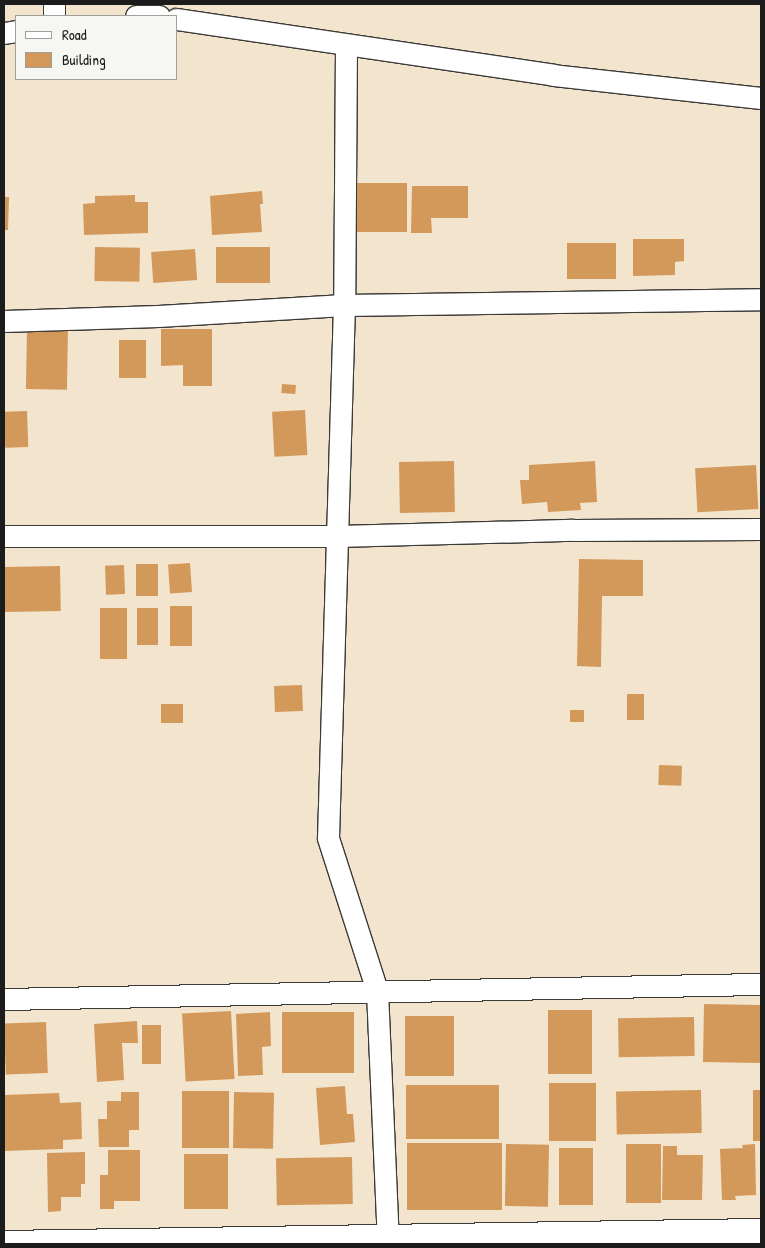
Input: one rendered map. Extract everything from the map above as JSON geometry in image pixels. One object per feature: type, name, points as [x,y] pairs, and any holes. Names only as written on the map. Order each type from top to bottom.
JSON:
[{"type":"street","points":[[178,19],[346,46],[553,75],[761,93]]},
{"type":"street","points":[[346,46],[344,305],[328,838],[377,991],[388,1238]]},
{"type":"street","points":[[4,321],[158,316],[344,305],[761,299]]},
{"type":"street","points":[[4,536],[337,536],[573,530],[761,528]]},
{"type":"street","points":[[4,999],[761,984]]},
{"type":"street","points":[[4,1244],[761,1232]]},
{"type":"building","points":[[350,183],[407,183],[407,232],[350,232]]},
{"type":"building","points":[[412,186],[468,186],[468,218],[431,218],[432,233],[411,233]]},
{"type":"building","points":[[262,191],[263,204],[260,204],[262,232],[212,235],[210,196]]},
{"type":"building","points":[[135,195],[135,202],[148,202],[148,233],[84,235],[83,204],[95,203],[95,196]]},
{"type":"building","points":[[4,197],[9,197],[8,230],[4,230]]},
{"type":"building","points":[[633,239],[684,239],[684,261],[675,262],[675,275],[633,276]]},
{"type":"building","points":[[567,243],[616,243],[616,279],[567,279]]},
{"type":"building","points":[[95,247],[140,248],[139,282],[94,281]]},
{"type":"building","points":[[216,247],[270,247],[270,283],[216,283]]},
{"type":"building","points":[[195,249],[197,280],[153,283],[151,252]]},
{"type":"building","points":[[27,328],[68,329],[67,390],[26,389]]},
{"type":"building","points":[[161,329],[212,329],[212,386],[183,386],[183,365],[161,366]]},
{"type":"building","points":[[119,340],[146,340],[146,378],[119,378]]},
{"type":"building","points":[[282,384],[296,385],[295,394],[281,393]]},
{"type":"building","points":[[305,410],[307,455],[274,457],[272,412]]},
{"type":"building","points":[[27,411],[28,447],[5,448],[4,412]]},
{"type":"building","points":[[454,461],[455,512],[400,513],[399,462]]},
{"type":"building","points":[[595,461],[597,502],[580,503],[581,510],[548,512],[547,502],[522,504],[520,480],[529,480],[529,465]]},
{"type":"building","points":[[756,465],[758,509],[697,512],[695,468]]},
{"type":"building","points":[[579,559],[643,560],[643,596],[602,596],[601,667],[577,666]]},
{"type":"building","points":[[190,563],[192,592],[170,593],[168,565]]},
{"type":"building","points":[[136,564],[158,564],[158,596],[136,596]]},
{"type":"building","points":[[124,565],[125,594],[106,595],[105,566]]},
{"type":"building","points":[[60,566],[61,611],[5,612],[4,567]]},
{"type":"building","points":[[170,606],[192,606],[192,646],[170,646]]},
{"type":"building","points":[[100,608],[127,608],[127,659],[100,659]]},
{"type":"building","points":[[137,608],[158,608],[158,645],[137,645]]},
{"type":"building","points":[[302,685],[303,711],[275,712],[274,686]]},
{"type":"building","points":[[627,694],[644,694],[644,720],[627,720]]},
{"type":"building","points":[[161,704],[183,704],[183,723],[161,723]]},
{"type":"building","points":[[570,710],[584,710],[584,722],[570,722]]},
{"type":"building","points":[[659,765],[682,766],[681,786],[658,785]]},
{"type":"building","points":[[704,1004],[761,1005],[760,1063],[703,1062]]},
{"type":"building","points":[[548,1010],[592,1010],[592,1074],[548,1074]]},
{"type":"building","points":[[231,1011],[235,1079],[186,1081],[182,1014]]},
{"type":"building","points":[[270,1012],[271,1046],[262,1047],[263,1075],[238,1076],[236,1014]]},
{"type":"building","points":[[282,1012],[354,1012],[354,1073],[282,1073]]},
{"type":"building","points":[[405,1016],[454,1016],[454,1076],[405,1076]]},
{"type":"building","points":[[694,1017],[695,1056],[619,1057],[618,1018]]},
{"type":"building","points":[[137,1021],[138,1043],[122,1043],[124,1080],[97,1082],[94,1024]]},
{"type":"building","points":[[46,1022],[48,1073],[6,1074],[4,1023]]},
{"type":"building","points":[[142,1025],[161,1025],[161,1064],[142,1064]]},
{"type":"building","points":[[549,1083],[596,1083],[596,1141],[549,1141]]},
{"type":"building","points":[[406,1085],[499,1085],[499,1139],[406,1139]]},
{"type":"building","points":[[345,1086],[347,1114],[353,1114],[355,1142],[320,1145],[316,1088]]},
{"type":"building","points":[[701,1090],[702,1133],[617,1134],[616,1091]]},
{"type":"building","points":[[753,1090],[761,1090],[761,1141],[753,1141]]},
{"type":"building","points":[[182,1091],[229,1091],[229,1148],[182,1148]]},
{"type":"building","points":[[121,1092],[139,1092],[139,1130],[129,1130],[129,1147],[99,1147],[98,1119],[107,1119],[107,1101],[121,1101]]},
{"type":"building","points":[[234,1092],[274,1093],[273,1149],[233,1148]]},
{"type":"building","points":[[59,1093],[60,1103],[81,1102],[82,1139],[63,1140],[63,1149],[4,1151],[4,1095]]},
{"type":"building","points":[[407,1143],[502,1143],[502,1210],[407,1210]]},
{"type":"building","points":[[506,1144],[549,1145],[548,1207],[505,1206]]},
{"type":"building","points":[[626,1144],[661,1144],[661,1203],[626,1203]]},
{"type":"building","points":[[755,1144],[756,1195],[735,1196],[736,1200],[722,1200],[720,1149],[743,1148],[742,1145]]},
{"type":"building","points":[[663,1146],[677,1146],[677,1155],[703,1155],[702,1200],[662,1200]]},
{"type":"building","points":[[559,1148],[593,1148],[593,1205],[559,1205]]},
{"type":"building","points":[[108,1150],[140,1150],[140,1201],[114,1201],[114,1209],[100,1209],[100,1175],[108,1175]]},
{"type":"building","points":[[85,1152],[85,1184],[81,1184],[81,1197],[61,1197],[61,1211],[48,1212],[47,1153]]},
{"type":"building","points":[[184,1154],[228,1154],[228,1209],[184,1209]]},
{"type":"building","points":[[352,1157],[353,1204],[277,1205],[276,1158]]}]
